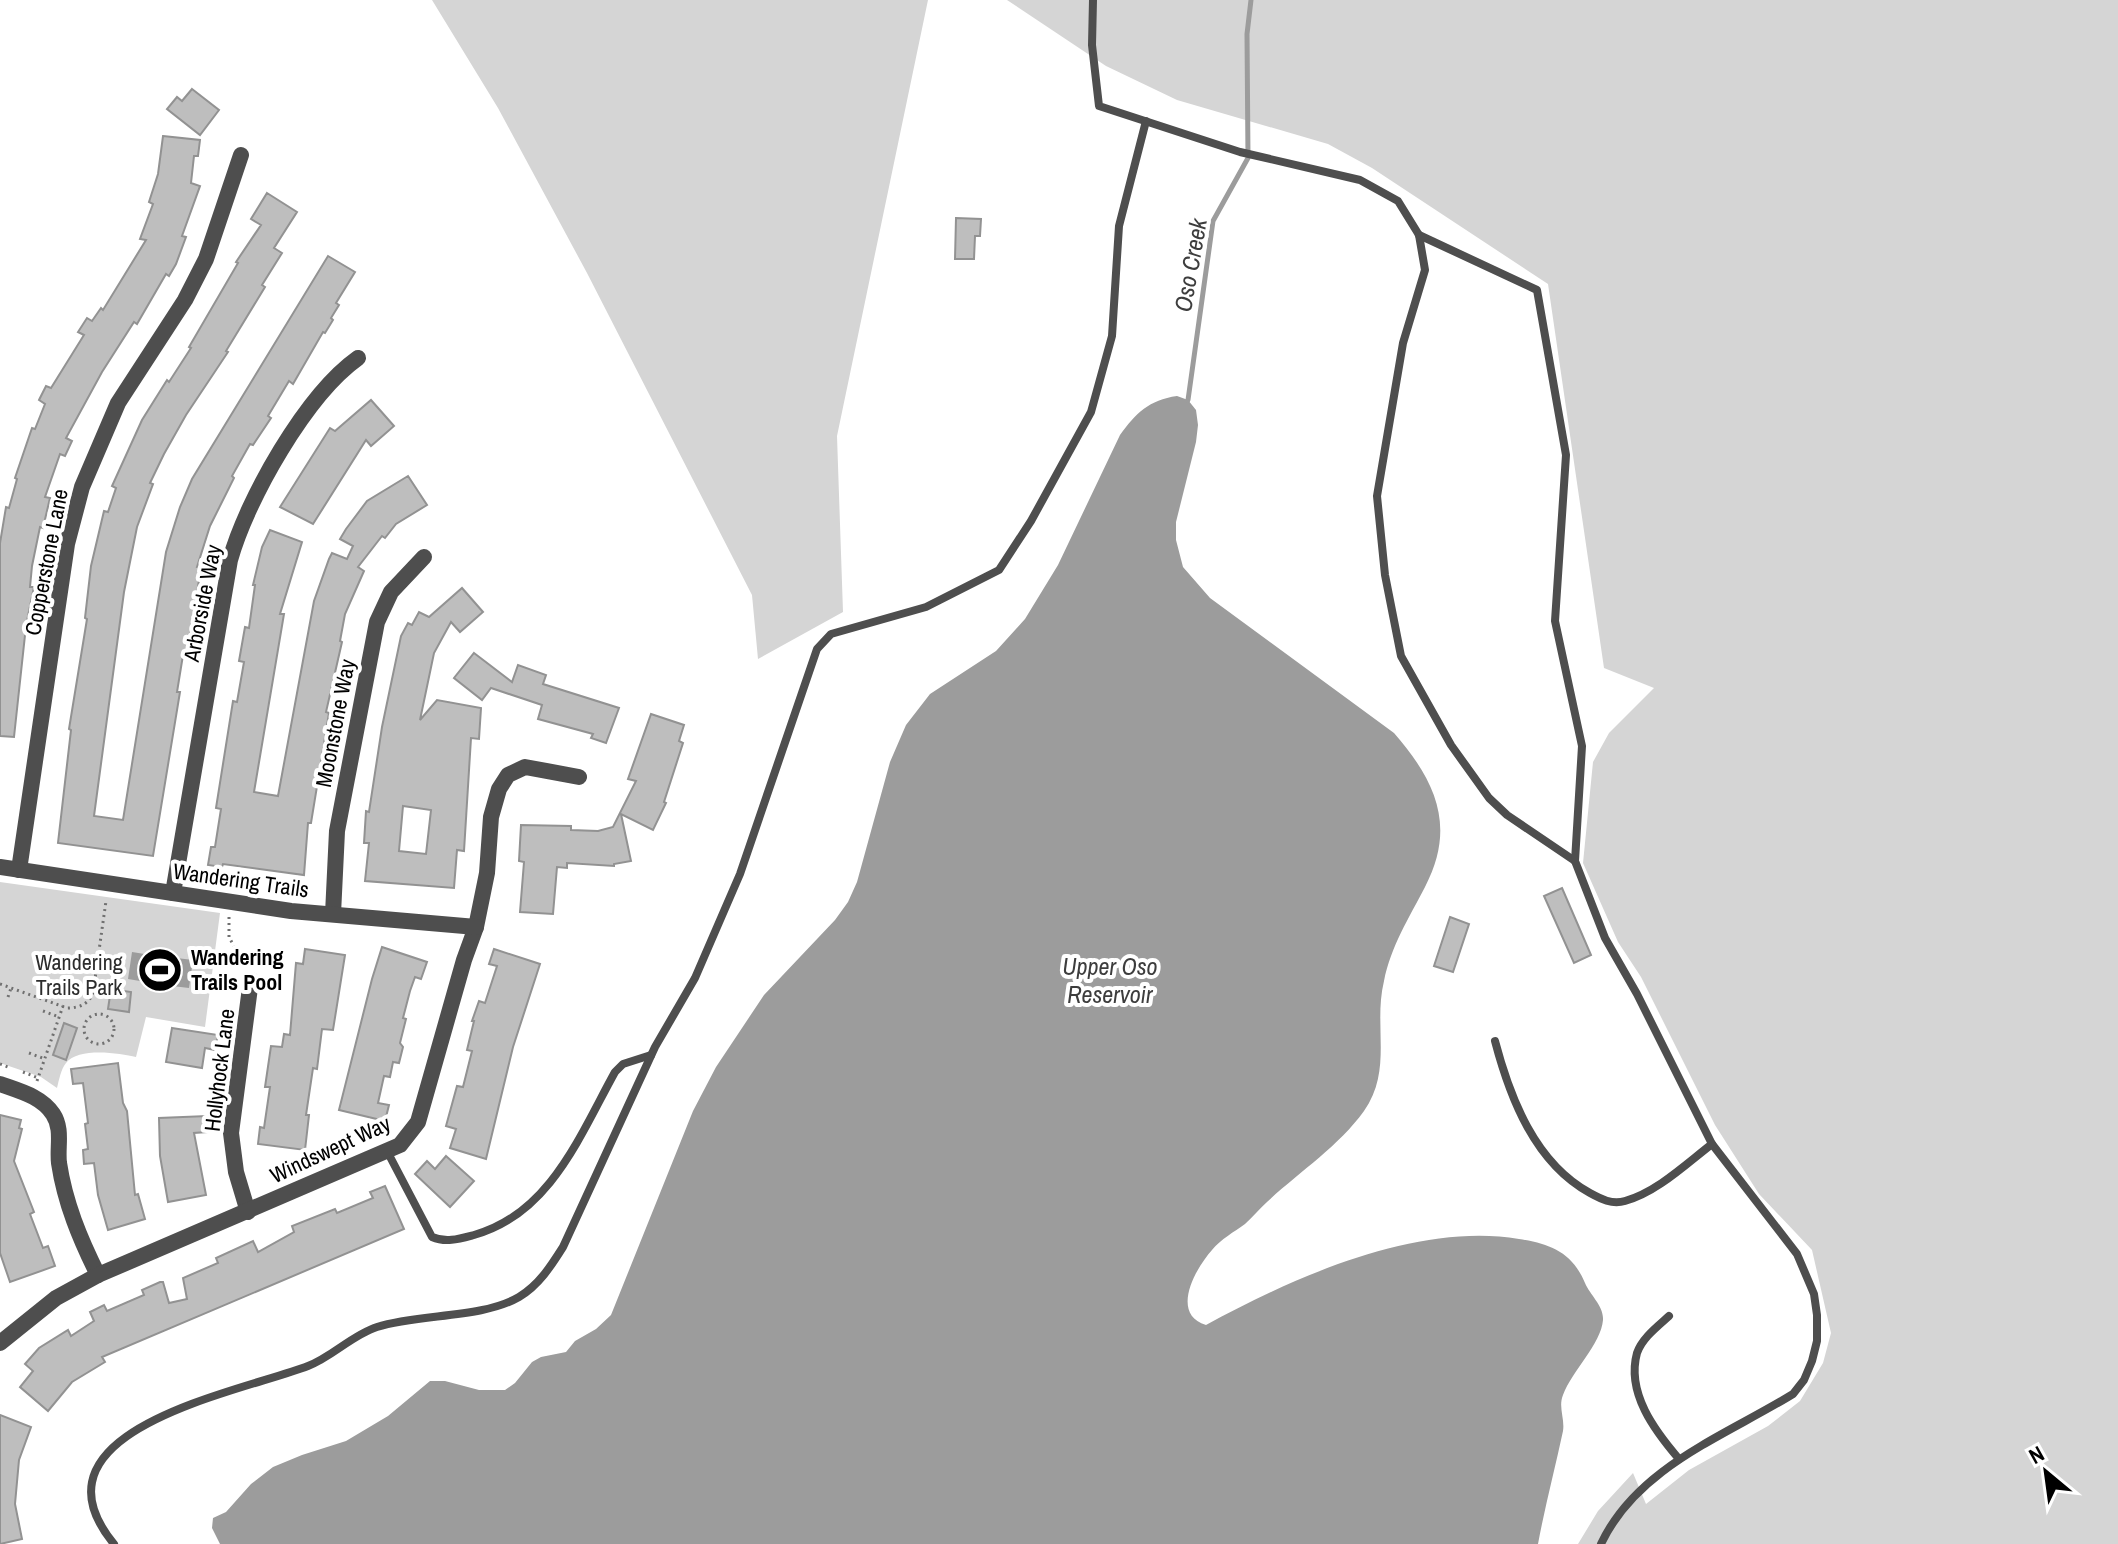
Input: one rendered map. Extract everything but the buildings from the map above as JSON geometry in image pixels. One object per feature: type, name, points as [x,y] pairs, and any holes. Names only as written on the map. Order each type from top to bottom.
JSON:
[{"type":"street","name":"Copperstone Lane","points":[[19,870],[67,544],[82,487],[118,403],[185,300],[206,259],[241,155]]},
{"type":"street","name":"Arborside Way","points":[[173,893],[230,560],[239,530],[302,419],[339,372],[358,358]]},
{"type":"street","name":"Moonstone Way","points":[[333,914],[337,831],[377,622],[391,592],[424,557]]},
{"type":"street","name":"Windswept Way","points":[[0,1343],[56,1298],[98,1275],[400,1145],[418,1122],[476,927],[487,873],[491,817],[499,789],[508,775],[525,767],[579,777]]},
{"type":"street","name":"Wandering Trails","points":[[0,867],[291,911],[476,927]]},
{"type":"street","name":"Hollyhock Lane","points":[[248,1212],[236,1172],[231,1133],[251,980]]},
{"type":"street","points":[[0,1084],[31,1096],[52,1112],[57,1122],[59,1162],[71,1213],[98,1275]]},
{"type":"lane","points":[[1093,0],[1092,45],[1099,106],[1240,152],[1360,180],[1398,201],[1419,235],[1425,270],[1403,343],[1377,496],[1385,575],[1401,656],[1451,745],[1489,798],[1507,815],[1575,861]]},
{"type":"lane","points":[[114,1544],[101,1528],[92,1502],[93,1475],[103,1456],[118,1440],[190,1403],[311,1365],[373,1328],[498,1306],[533,1287],[548,1271],[563,1247],[651,1055],[695,978],[740,874],[817,649],[831,634],[926,607],[999,570],[1031,521],[1091,412],[1112,336],[1119,226],[1146,121]]},
{"type":"lane","points":[[1419,235],[1537,290],[1566,455],[1555,621],[1582,746],[1575,861],[1605,938],[1637,994],[1712,1144],[1797,1254],[1814,1294],[1817,1315],[1817,1341],[1808,1370],[1793,1394],[1679,1459],[1632,1499],[1601,1544]]},
{"type":"lane","points":[[1495,1041],[1515,1104],[1528,1130],[1572,1182],[1602,1200],[1614,1203],[1640,1195],[1712,1144]]},
{"type":"lane","points":[[386,1150],[432,1237],[452,1241],[480,1233],[521,1213],[543,1192],[563,1167],[615,1072],[623,1064],[651,1055]]},
{"type":"lane","points":[[1669,1316],[1647,1337],[1637,1352],[1636,1372],[1643,1409],[1662,1440],[1679,1459]]},
{"type":"path","points":[[0,984],[63,1006],[79,1007],[92,997],[109,883]]},
{"type":"path","points":[[229,916],[229,937],[251,980]]},
{"type":"path","points":[[98,961],[113,964]]},
{"type":"path","points":[[8,997],[11,988]]},
{"type":"path","points":[[31,1096],[63,1006]]},
{"type":"path","points":[[43,1011],[59,1017]]},
{"type":"path","points":[[96,1014],[110,1018],[114,1027],[113,1037],[100,1044],[90,1042],[84,1034],[87,1019],[96,1014]]},
{"type":"path","points":[[29,1053],[45,1059]]},
{"type":"green space","points":[[432,0],[928,0],[837,436],[843,612],[758,659],[752,595],[587,273],[498,108]]},
{"type":"green space","points":[[1007,0],[2118,0],[2118,1544],[1578,1544],[1598,1511],[1633,1473],[1646,1504],[1689,1470],[1768,1426],[1800,1401],[1823,1363],[1831,1333],[1812,1250],[1759,1194],[1715,1125],[1641,977],[1618,942],[1583,863],[1593,762],[1609,733],[1654,688],[1604,668],[1548,284],[1372,168],[1328,144],[1177,100],[1106,66]]},
{"type":"green space","name":"Wandering Trails Park","points":[[0,882],[220,913],[205,1027],[146,1017],[136,1057],[99,1052],[72,1058],[64,1065],[57,1088],[41,1077],[0,1063]]},
{"type":"water","name":"Upper Oso Reservoir","points":[[1177,396],[1188,400],[1196,410],[1198,425],[1176,522],[1176,540],[1183,567],[1210,598],[1394,733],[1421,768],[1437,805],[1440,824],[1435,865],[1401,932],[1387,968],[1381,998],[1380,1063],[1373,1095],[1364,1111],[1342,1136],[1212,1250],[1193,1279],[1189,1290],[1189,1311],[1206,1325],[1317,1272],[1398,1246],[1439,1239],[1480,1236],[1519,1239],[1559,1251],[1580,1272],[1599,1305],[1603,1320],[1597,1338],[1567,1386],[1562,1400],[1563,1431],[1538,1544],[220,1544],[212,1528],[213,1518],[226,1512],[251,1484],[273,1467],[346,1441],[388,1416],[430,1381],[445,1381],[479,1390],[505,1390],[532,1362],[566,1352],[575,1341],[596,1329],[611,1315],[693,1111],[716,1067],[764,995],[835,920],[848,902],[857,882],[890,762],[906,725],[930,694],[996,651],[1025,619],[1058,565],[1120,435],[1144,409]]},
{"type":"water","name":"Wandering Trails Pool","points":[[158,951],[168,952],[168,957],[193,960],[189,988],[164,985],[163,990],[152,988],[152,983],[128,979],[132,952],[157,956]]},
{"type":"waterway","name":"Oso Creek","points":[[1188,400],[1213,221],[1248,158],[1247,34],[1251,0]]},
{"type":"place","name":"Wandering Trails Pool","points":[[160,970]]}]
